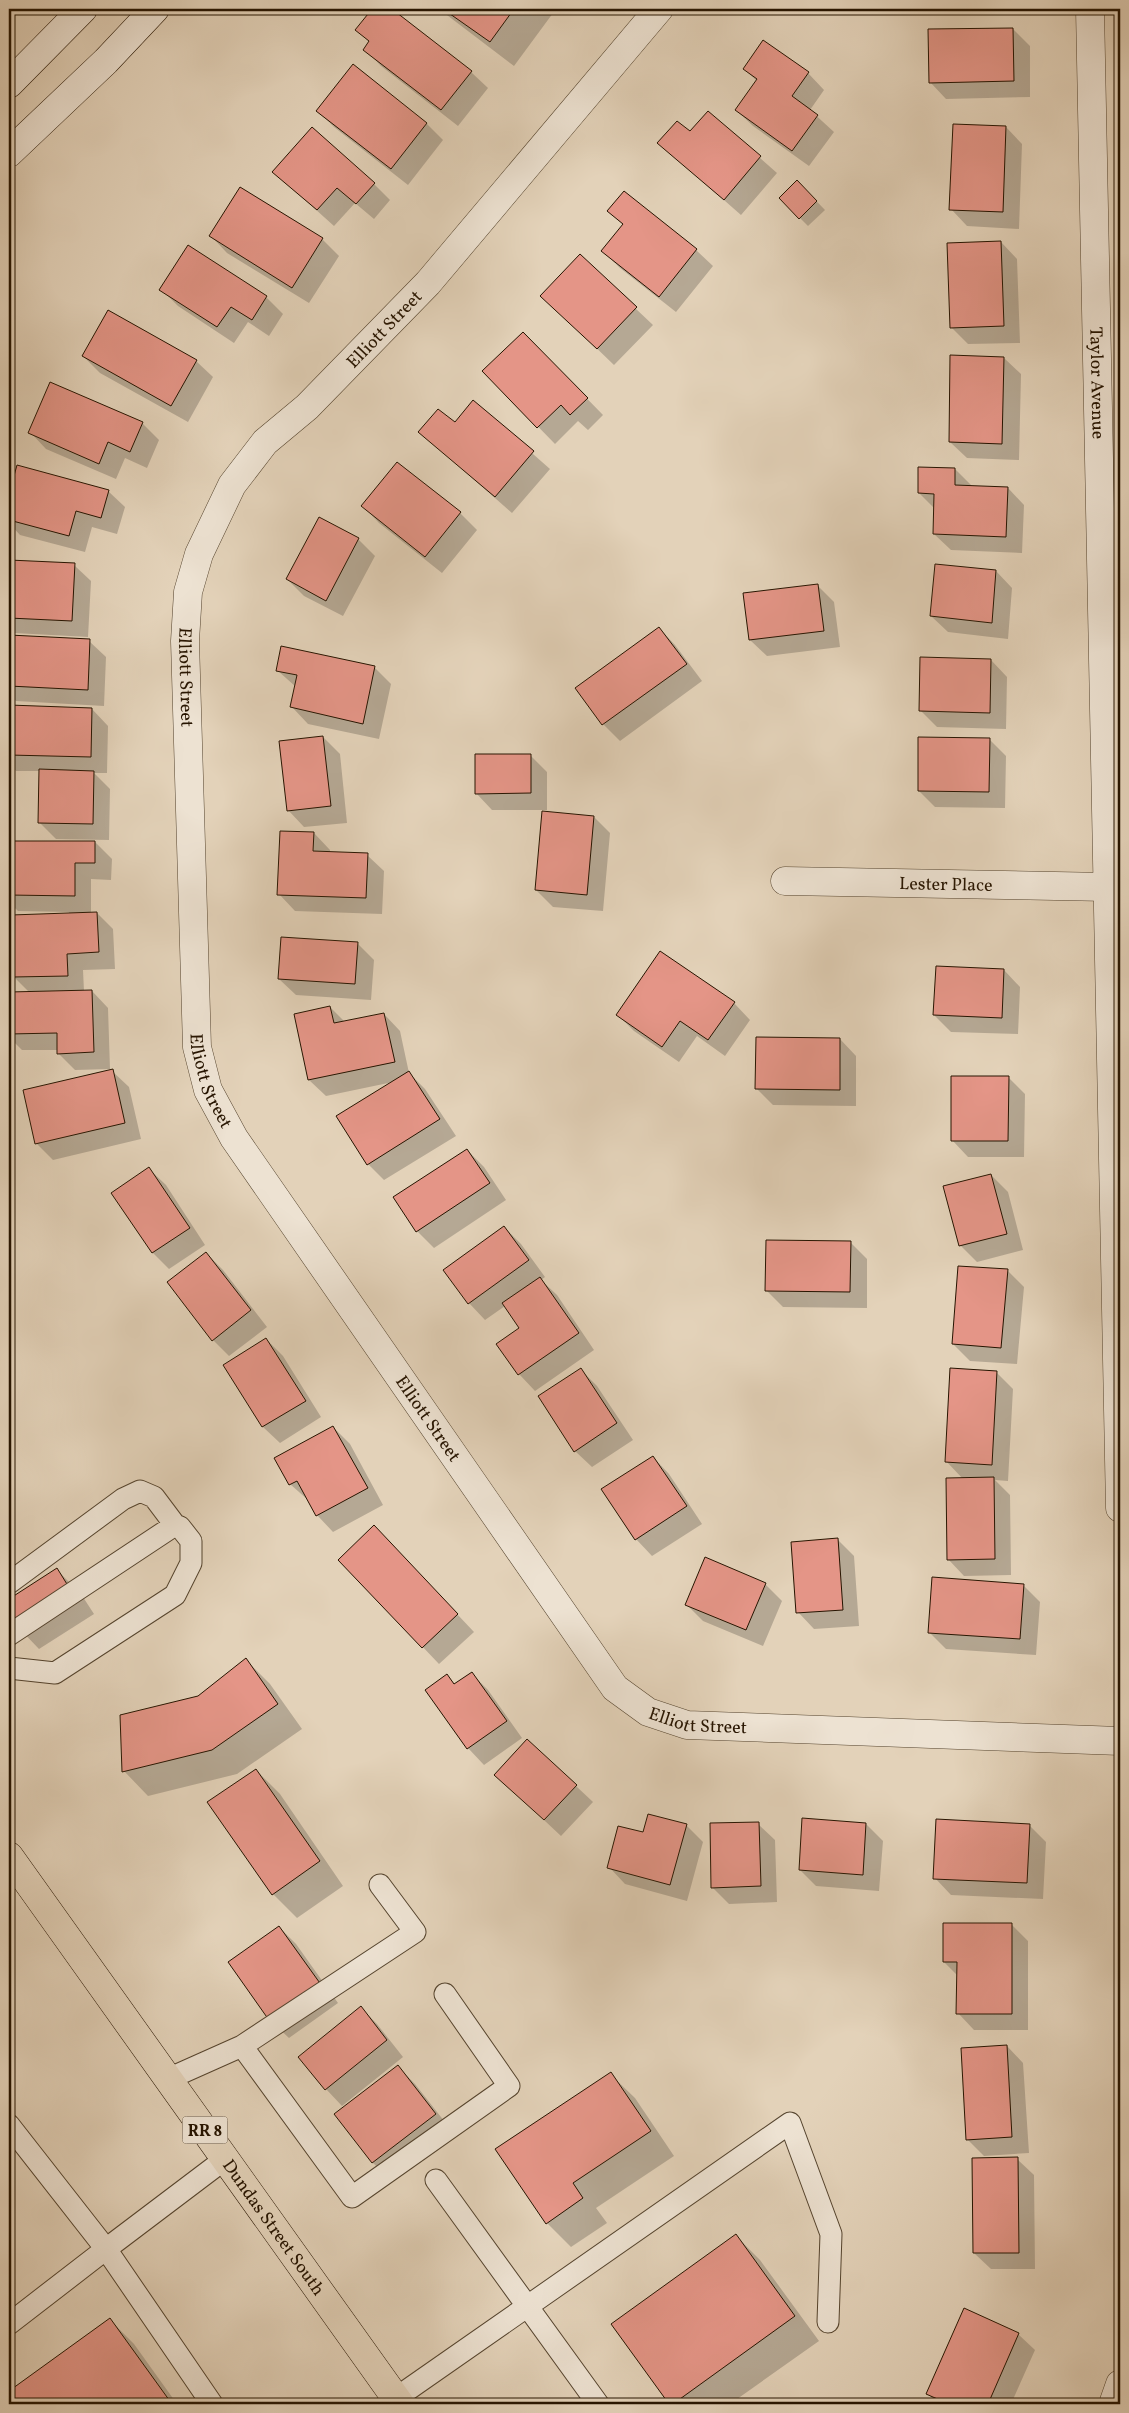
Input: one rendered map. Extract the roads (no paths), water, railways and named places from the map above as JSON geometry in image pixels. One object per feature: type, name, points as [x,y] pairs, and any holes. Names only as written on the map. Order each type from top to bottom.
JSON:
[{"type":"main road","name":"Dundas Street South","points":[[9,1856],[398,2401]]},
{"type":"street","points":[[9,84],[83,9]]},
{"type":"street","points":[[9,153],[106,61],[155,9]]},
{"type":"street","name":"Elliott Street","points":[[660,9],[428,283],[307,407],[265,442],[232,485],[199,554],[188,592],[185,641],[197,1047],[208,1090],[234,1138],[615,1688],[648,1712],[687,1725],[1120,1741]]},
{"type":"street","name":"Taylor Avenue","points":[[1090,9],[1120,1508]]},
{"type":"street","name":"Lester Place","points":[[785,881],[1108,887]]},
{"type":"street","points":[[1113,2404],[1120,2384]]},
{"type":"lane","points":[[9,1583],[123,1498],[140,1491],[154,1497],[175,1525],[180,1527],[191,1541],[191,1563],[175,1595],[55,1673],[9,1668]]},
{"type":"lane","points":[[9,1635],[175,1525]]},
{"type":"lane","points":[[168,2078],[242,2046],[416,1932],[380,1886]]},
{"type":"lane","points":[[242,2046],[352,2197],[509,2086],[445,1994]]},
{"type":"lane","points":[[398,2401],[790,2123],[831,2234],[828,2322]]},
{"type":"lane","points":[[9,2124],[106,2249],[212,2404]]},
{"type":"lane","points":[[9,2324],[225,2159]]},
{"type":"lane","points":[[436,2180],[598,2404]]}]
